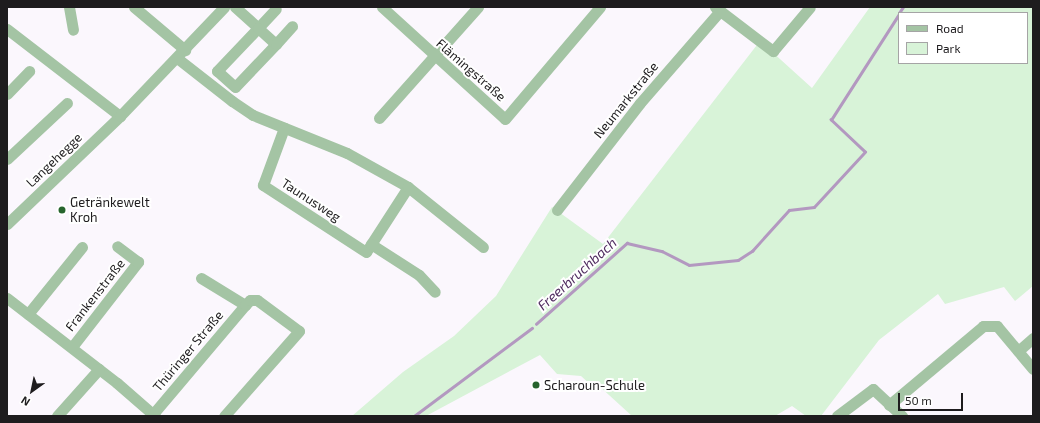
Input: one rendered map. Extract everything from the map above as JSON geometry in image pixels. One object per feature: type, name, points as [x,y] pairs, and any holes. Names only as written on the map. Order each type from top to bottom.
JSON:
[{"type":"street","points":[[70,7],[73,30]]},
{"type":"street","points":[[134,7],[185,50]]},
{"type":"street","name":"Langehegge","points":[[7,224],[120,116],[185,50],[224,7]]},
{"type":"street","points":[[235,7],[276,44]]},
{"type":"street","name":"Flämingstraße","points":[[382,7],[435,57],[505,119],[600,7]]},
{"type":"street","points":[[379,118],[478,7]]},
{"type":"street","points":[[717,9],[773,51],[810,7]]},
{"type":"street","points":[[276,9],[217,71],[235,87],[292,26]]},
{"type":"street","name":"Neumarkstraße","points":[[557,210],[640,103],[717,9]]},
{"type":"street","points":[[7,29],[120,116]]},
{"type":"street","points":[[177,58],[232,101],[284,128],[347,152],[408,187],[483,247]]},
{"type":"street","points":[[7,94],[29,71]]},
{"type":"street","points":[[7,159],[67,102]]},
{"type":"street","name":"Taunusweg","points":[[284,128],[263,185],[366,252],[371,244]]},
{"type":"street","points":[[408,187],[371,244],[418,275],[435,292]]},
{"type":"street","name":"Frankenstraße","points":[[72,347],[138,262],[117,246]]},
{"type":"street","points":[[28,314],[82,247]]},
{"type":"street","name":"Thüringer Straße","points":[[154,415],[245,305],[201,278]]},
{"type":"street","name":"Frankenstraße","points":[[7,298],[72,347],[154,415]]},
{"type":"street","points":[[224,416],[299,331],[257,300],[250,300],[245,305]]},
{"type":"street","points":[[889,405],[983,326],[997,326],[1033,369]]},
{"type":"street","points":[[1018,351],[1033,338]]},
{"type":"street","points":[[57,416],[99,369]]},
{"type":"street","points":[[837,416],[873,389],[902,416]]},
{"type":"green space","points":[[870,7],[1033,7],[1033,286],[1015,301],[1004,287],[945,304],[938,294],[879,340],[821,416],[806,416],[792,406],[775,416],[632,416],[598,385],[592,386],[581,376],[557,374],[540,355],[426,416],[352,416],[403,372],[454,336],[496,296],[552,207],[603,244],[760,41],[812,88]]},
{"type":"waterway","name":"Freerbruchbach","points":[[900,12],[903,7]]},
{"type":"waterway","name":"Freerbruchbach","points":[[536,324],[627,243],[662,251],[689,265],[738,260],[752,251],[789,210],[814,207],[865,152],[831,120],[898,16]]},
{"type":"waterway","name":"Freerbruchbach","points":[[414,416],[532,328]]},
{"type":"place","name":"Getränkewelt Kroh","points":[[62,210]]},
{"type":"place","name":"Scharoun-Schule","points":[[536,385]]}]
